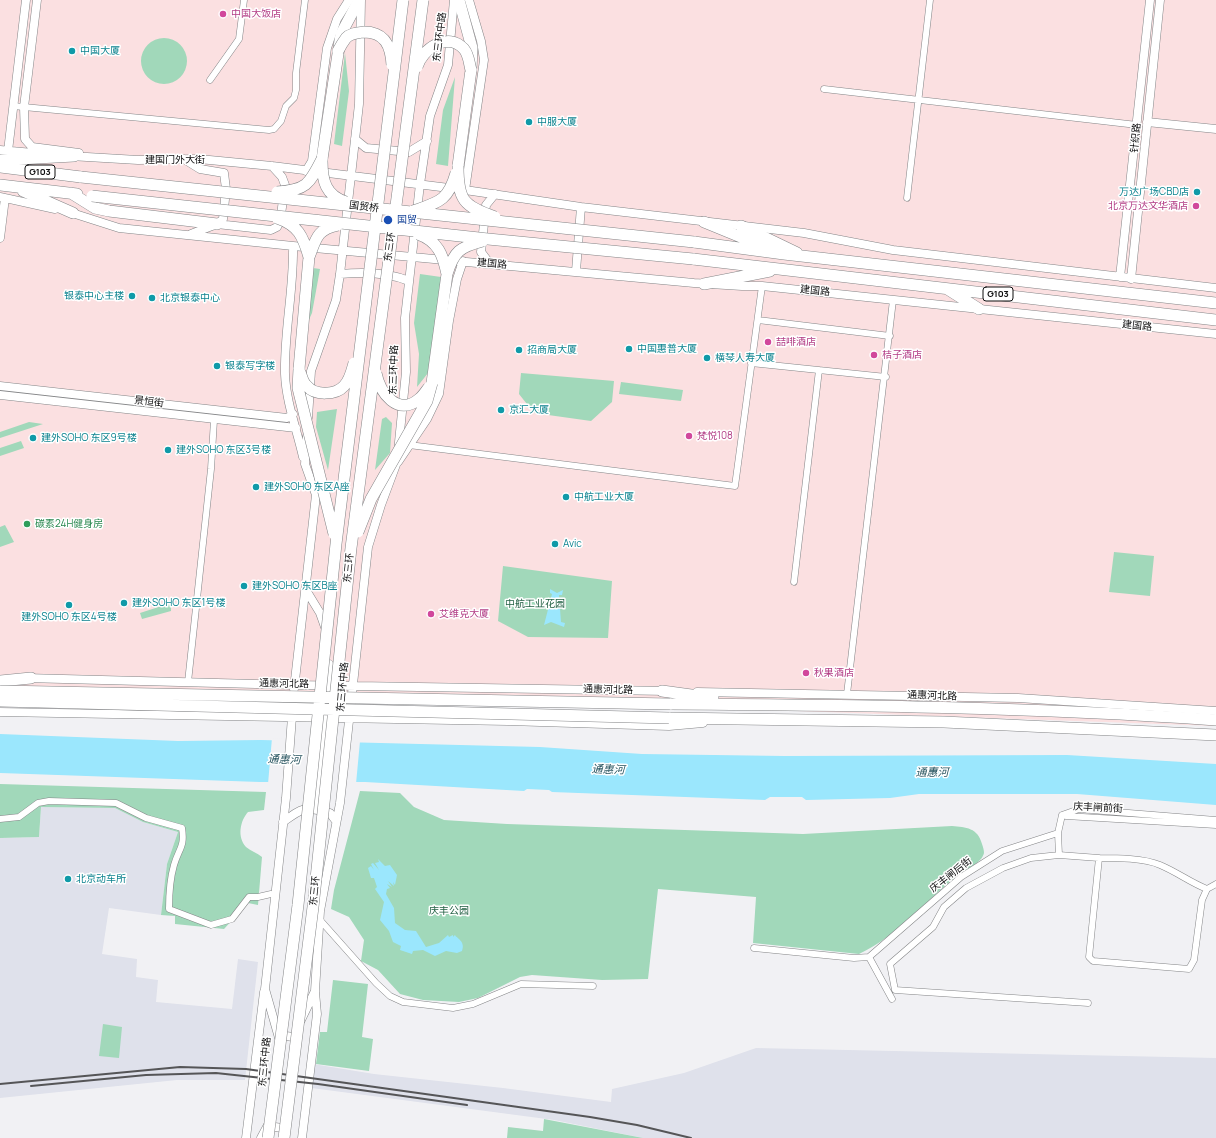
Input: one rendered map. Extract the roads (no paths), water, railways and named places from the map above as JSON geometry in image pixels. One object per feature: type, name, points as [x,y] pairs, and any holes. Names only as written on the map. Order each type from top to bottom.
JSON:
[{"type":"highway","points":[[359,206],[343,201],[331,194],[325,187],[322,179],[322,159],[341,34],[360,0]]},
{"type":"highway","name":"东三环","points":[[268,1138],[298,905],[336,544],[404,0]]},
{"type":"highway","name":"东三环","points":[[283,1133],[313,907],[351,548],[368,423],[374,359],[423,0]]},
{"type":"highway","points":[[459,0],[472,48],[471,70],[458,166],[458,181],[461,197],[473,210],[517,224]]},
{"type":"highway","points":[[338,51],[345,39],[356,33],[372,32],[380,35],[386,40],[390,51],[393,87]]},
{"type":"highway","points":[[411,89],[418,63],[422,55],[436,44],[448,42],[460,45],[468,56],[471,70]]},
{"type":"highway","points":[[0,160],[74,156]]},
{"type":"highway","points":[[255,194],[298,190],[310,180],[322,159]]},
{"type":"highway","name":"国贸桥","points":[[0,166],[81,177],[255,194],[408,213],[694,242],[784,254]]},
{"type":"highway","points":[[408,213],[440,201],[447,195],[458,166]]},
{"type":"highway","name":"G103","points":[[0,185],[71,193]]},
{"type":"highway","points":[[12,186],[73,213]]},
{"type":"highway","points":[[71,193],[95,208],[109,212],[217,224]]},
{"type":"highway","name":"国贸桥","points":[[71,193],[488,239],[693,259]]},
{"type":"highway","points":[[264,214],[282,220],[297,229],[305,242],[309,257]]},
{"type":"highway","points":[[704,222],[784,254]]},
{"type":"highway","points":[[336,544],[298,388],[309,257],[317,236],[325,228],[355,224]]},
{"type":"highway","points":[[741,226],[805,257]]},
{"type":"highway","points":[[406,230],[427,237],[435,243],[441,252],[447,274]]},
{"type":"highway","points":[[351,548],[372,499],[427,401],[432,383],[447,274],[456,252],[472,244],[488,239]]},
{"type":"highway","name":"G103","points":[[784,254],[1216,303]]},
{"type":"highway","name":"建国路","points":[[693,259],[1216,320]]},
{"type":"highway","points":[[704,284],[780,270]]},
{"type":"highway","points":[[946,288],[980,309]]},
{"type":"highway","points":[[300,369],[307,387],[314,391],[327,393],[336,392],[347,382],[362,342]]},
{"type":"highway","points":[[374,359],[379,384],[383,393],[394,402],[400,404],[415,402],[432,383]]},
{"type":"highway","points":[[0,681],[31,678]]},
{"type":"highway","name":"通惠河北路","points":[[0,691],[670,704],[952,707],[1148,715],[1216,720]]},
{"type":"highway","points":[[662,691],[757,704]]},
{"type":"highway","points":[[0,701],[738,720],[944,722],[1216,735]]},
{"type":"highway","points":[[1148,715],[1216,715]]},
{"type":"street","points":[[4,150],[13,106],[26,0]]},
{"type":"street","points":[[37,0],[24,107],[25,139],[32,147],[72,151],[101,159]]},
{"type":"street","points":[[210,80],[239,39],[244,0]]},
{"type":"street","points":[[13,106],[269,130],[274,129],[281,121],[286,106],[294,98],[296,90],[296,74],[305,0]]},
{"type":"street","points":[[306,171],[312,161],[327,48],[337,19],[349,0]]},
{"type":"street","points":[[305,464],[311,371],[336,300],[340,274],[359,104],[360,0]]},
{"type":"street","name":"东三环中路","points":[[336,821],[340,803],[348,738],[368,547],[371,532],[397,462],[406,372],[405,318],[420,184],[430,116],[448,65],[454,0]]},
{"type":"street","points":[[469,0],[481,41],[484,60],[465,190],[581,207],[804,233],[892,250],[1216,288]]},
{"type":"street","points":[[908,198],[930,0]]},
{"type":"street","name":"针织路","points":[[1120,277],[1150,0]]},
{"type":"street","name":"针织路","points":[[1131,279],[1160,0]]},
{"type":"street","points":[[824,89],[1137,125]]},
{"type":"street","points":[[1147,122],[1216,129]]},
{"type":"street","points":[[355,139],[366,148],[408,152],[427,140]]},
{"type":"street","name":"建国门外大街","points":[[4,150],[101,159],[199,158],[465,190]]},
{"type":"street","points":[[184,159],[200,169],[224,173],[226,189],[223,219],[217,224],[188,235]]},
{"type":"street","points":[[217,224],[271,230],[277,227],[280,222],[285,185],[282,177],[272,166]]},
{"type":"street","points":[[490,264],[482,252],[486,205],[495,194]]},
{"type":"street","points":[[0,238],[2,198],[73,213],[119,228],[342,250]]},
{"type":"street","points":[[576,271],[581,207]]},
{"type":"street","points":[[292,718],[294,685],[316,495],[305,464],[286,391],[286,338],[294,266],[293,246]]},
{"type":"street","name":"建国路","points":[[342,250],[704,284],[762,286],[1216,334]]},
{"type":"street","points":[[397,462],[427,420],[439,394],[449,320],[462,261]]},
{"type":"street","points":[[340,274],[359,272],[399,277],[410,281]]},
{"type":"street","points":[[409,445],[735,486],[762,286]]},
{"type":"street","points":[[847,694],[894,300]]},
{"type":"street","points":[[758,320],[890,336]]},
{"type":"street","points":[[751,363],[886,377]]},
{"type":"street","points":[[794,582],[819,370]]},
{"type":"street","name":"景恒街","points":[[0,386],[286,418],[293,414]]},
{"type":"street","name":"景恒街","points":[[0,395],[296,428]]},
{"type":"street","points":[[188,682],[210,480],[214,420]]},
{"type":"street","points":[[306,590],[325,625],[328,641],[325,718],[315,804]]},
{"type":"street","name":"通惠河北路","points":[[0,676],[294,685],[1020,698],[1216,711]]},
{"type":"street","points":[[0,712],[350,718],[669,726],[738,720]]},
{"type":"street","name":"东三环中路","points":[[246,1138],[265,989],[286,798],[292,718]]},
{"type":"street","points":[[0,819],[19,817],[38,803],[49,801],[116,804],[146,818],[182,828],[184,842],[174,865],[169,887],[169,909],[211,925],[232,918],[249,897],[258,897],[271,894]]},
{"type":"street","points":[[302,1138],[317,1014],[315,991],[320,920],[336,821],[330,813],[315,804]]},
{"type":"street","points":[[283,822],[301,809],[315,804]]},
{"type":"street","name":"庆丰闸前街","points":[[1062,815],[1079,809],[1216,820]]},
{"type":"street","points":[[1059,855],[1058,833],[1062,815]]},
{"type":"street","name":"庆丰闸前街","points":[[1062,815],[1216,824]]},
{"type":"street","name":"庆丰闸后街","points":[[869,957],[961,877],[1002,851],[1058,833]]},
{"type":"street","points":[[1088,1003],[895,990],[890,964],[933,927],[944,907],[966,888],[1003,868],[1031,858],[1059,855],[1121,858],[1159,864],[1193,884],[1207,889]]},
{"type":"street","points":[[1099,858],[1089,957],[1093,961],[1188,969],[1194,960],[1202,900],[1207,889],[1216,884]]},
{"type":"street","points":[[320,920],[376,983],[390,996],[403,1002],[453,1008],[473,1004],[521,984],[593,986]]},
{"type":"street","points":[[754,948],[854,958],[869,957],[892,999]]},
{"type":"street","points":[[882,981],[893,978]]},
{"type":"street","name":"东三环中路","points":[[261,1138],[268,1126],[279,1035],[265,989]]},
{"type":"street","points":[[283,1133],[293,1037],[315,991]]},
{"type":"street","points":[[279,1035],[293,1037]]},
{"type":"street","points":[[268,1126],[283,1133],[287,1138]]},
{"type":"water","points":[[550,589],[557,593],[563,590],[562,595],[559,595],[561,622],[565,623],[564,627],[551,622],[544,625],[552,594],[550,593]]},
{"type":"water","name":"通惠河","points":[[0,734],[178,741],[261,740],[540,747],[642,754],[785,756],[1067,755],[1216,764],[1216,805],[1077,794],[919,794],[890,798],[806,800],[802,797],[770,797],[765,800],[552,792],[549,790],[527,789],[524,791],[365,782],[260,782],[0,773]]},
{"type":"water","points":[[378,859],[385,866],[390,865],[397,875],[395,885],[393,882],[394,886],[388,881],[392,887],[387,884],[390,888],[387,889],[386,894],[394,908],[395,923],[405,930],[416,931],[426,947],[439,943],[448,935],[449,937],[453,935],[453,937],[455,935],[462,942],[462,951],[457,953],[446,951],[435,956],[423,950],[413,951],[412,954],[400,950],[401,946],[393,942],[389,931],[380,920],[384,902],[375,889],[377,887],[374,878],[371,878],[368,868],[371,866],[374,870],[371,864],[373,863],[379,870],[375,863],[379,862]]},
{"type":"railway","points":[[0,1084],[180,1067],[246,1069],[590,1117],[637,1125],[691,1138]]},
{"type":"railway","points":[[31,1086],[146,1075],[216,1073],[318,1084],[467,1105]]},
{"type":"place","name":"中国大饭店","points":[[223,14]]},
{"type":"place","name":"中国大厦","points":[[72,51]]},
{"type":"place","name":"中服大厦","points":[[529,122]]},
{"type":"place","name":"万达广场CBD店","points":[[1197,192]]},
{"type":"place","name":"北京万达文华酒店","points":[[1196,206]]},
{"type":"place","name":"国贸","points":[[388,220]]},
{"type":"place","name":"银泰中心主楼","points":[[132,296]]},
{"type":"place","name":"北京银泰中心","points":[[152,298]]},
{"type":"place","name":"喆啡酒店","points":[[768,342]]},
{"type":"place","name":"中国惠普大厦","points":[[629,349]]},
{"type":"place","name":"招商局大厦","points":[[519,350]]},
{"type":"place","name":"桔子酒店","points":[[874,355]]},
{"type":"place","name":"横琴人寿大厦","points":[[707,358]]},
{"type":"place","name":"银泰写字楼","points":[[217,366]]},
{"type":"place","name":"京汇大厦","points":[[501,410]]},
{"type":"place","name":"梵悦108","points":[[689,436]]},
{"type":"place","name":"建外SOHO 东区9号楼","points":[[33,438]]},
{"type":"place","name":"建外SOHO 东区3号楼","points":[[168,450]]},
{"type":"place","name":"建外SOHO 东区A座","points":[[256,487]]},
{"type":"place","name":"中航工业大厦","points":[[566,497]]},
{"type":"place","name":"碳素24H健身房","points":[[27,524]]},
{"type":"place","name":"Avic","points":[[555,544]]},
{"type":"place","name":"建外SOHO 东区B座","points":[[244,586]]},
{"type":"place","name":"建外SOHO 东区1号楼","points":[[124,603]]},
{"type":"place","name":"建外SOHO 东区4号楼","points":[[69,605]]},
{"type":"place","name":"艾维克大厦","points":[[431,614]]},
{"type":"place","name":"秋果酒店","points":[[806,673]]},
{"type":"place","name":"北京动车所","points":[[68,879]]},
{"type":"park label","name":"中航工业花园","points":[[535,604]]},
{"type":"park label","name":"庆丰公园","points":[[449,911]]}]
